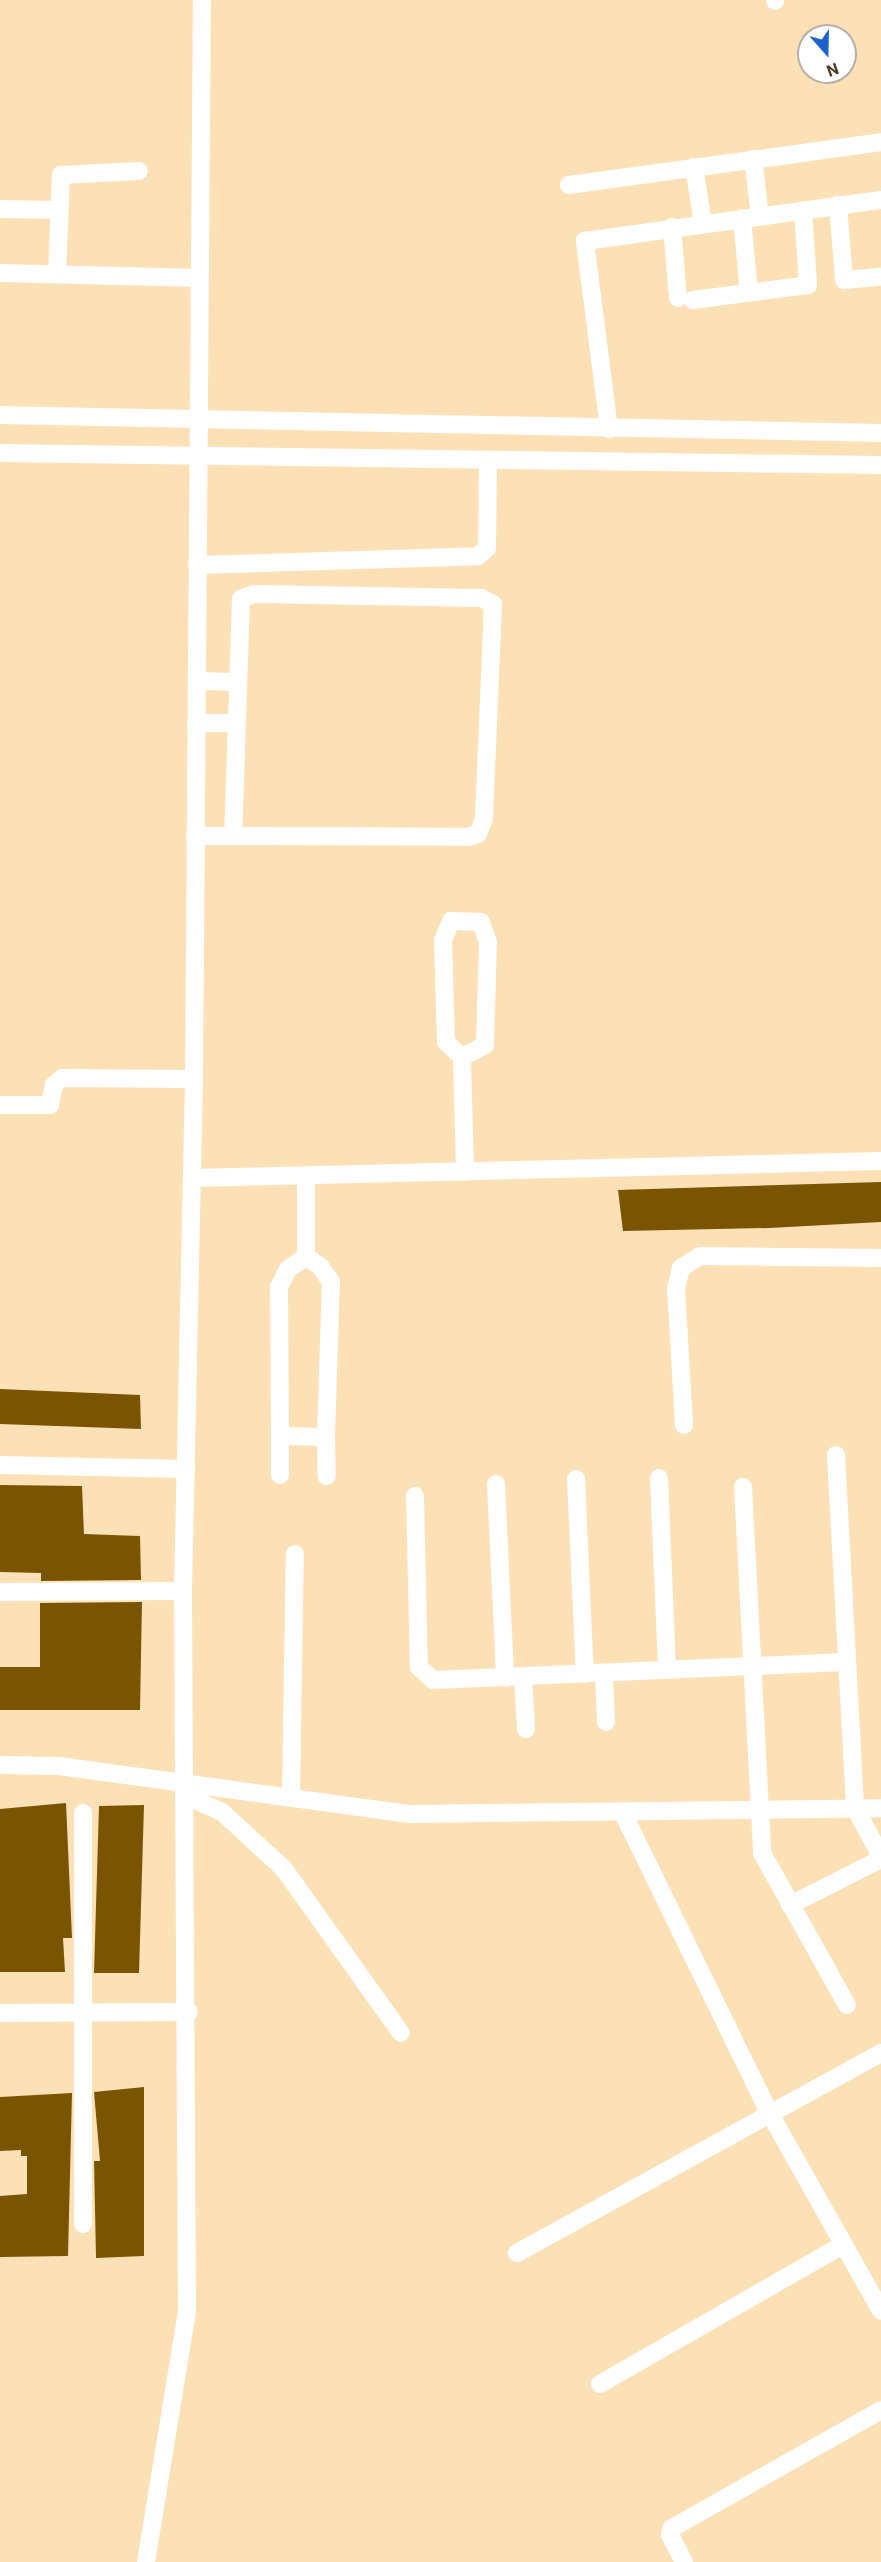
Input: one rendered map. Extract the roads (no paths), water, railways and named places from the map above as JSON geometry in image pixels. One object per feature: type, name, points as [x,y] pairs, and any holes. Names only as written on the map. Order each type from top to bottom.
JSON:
[{"type":"street","points":[[146,2562],[187,2312],[189,2012],[183,1592],[194,1079],[202,0]]},
{"type":"street","points":[[569,185],[881,142]]},
{"type":"street","points":[[753,159],[760,216]]},
{"type":"street","points":[[694,167],[703,223]]},
{"type":"street","points":[[57,274],[59,180],[65,172],[138,171]]},
{"type":"street","points":[[609,429],[583,247],[592,238],[881,200]]},
{"type":"street","points":[[838,206],[844,280],[881,277]]},
{"type":"street","points":[[0,209],[58,210]]},
{"type":"street","points":[[672,227],[685,299],[749,293],[808,285],[803,210]]},
{"type":"street","points":[[742,218],[749,293]]},
{"type":"street","points":[[0,273],[200,278]]},
{"type":"street","points":[[0,415],[881,433]]},
{"type":"street","points":[[0,453],[881,465]]},
{"type":"street","points":[[197,565],[478,556],[487,548],[488,460]]},
{"type":"street","points":[[195,836],[233,836],[478,834],[484,818],[493,604],[481,598],[247,595],[238,608],[233,836]]},
{"type":"street","points":[[197,681],[237,682]]},
{"type":"street","points":[[196,723],[236,723]]},
{"type":"street","points":[[462,1057],[485,1045],[489,942],[481,922],[451,921],[443,940],[446,1042],[462,1057],[465,1172]]},
{"type":"street","points":[[0,1105],[50,1105],[54,1085],[62,1078],[194,1079]]},
{"type":"street","points":[[192,1178],[881,1161]]},
{"type":"street","points":[[306,1176],[306,1257]]},
{"type":"street","points":[[684,1425],[676,1288],[681,1268],[700,1256],[881,1258]]},
{"type":"street","points":[[280,1475],[279,1287],[288,1269],[306,1257]]},
{"type":"street","points":[[306,1257],[320,1266],[331,1282],[326,1437],[327,1476]]},
{"type":"street","points":[[280,1436],[326,1437]]},
{"type":"street","points":[[790,1905],[881,1857],[855,1808],[845,1662],[836,1455]]},
{"type":"street","points":[[0,1465],[186,1469]]},
{"type":"street","points":[[659,1478],[667,1670]]},
{"type":"street","points":[[576,1479],[585,1674]]},
{"type":"street","points":[[496,1484],[514,1677],[526,1729]]},
{"type":"street","points":[[743,1487],[762,1853],[847,2005]]},
{"type":"street","points":[[415,1496],[419,1666],[433,1680],[845,1662]]},
{"type":"street","points":[[291,1797],[295,1554]]},
{"type":"street","points":[[0,1592],[183,1592]]},
{"type":"street","points":[[604,1673],[606,1722]]},
{"type":"street","points":[[0,1765],[59,1766],[186,1790],[291,1797],[410,1814],[881,1808]]},
{"type":"street","points":[[186,1790],[222,1812],[284,1869],[400,2033]]},
{"type":"street","points":[[83,1813],[80,2013],[83,2224]]},
{"type":"street","points":[[623,1813],[769,2112],[881,2309]]},
{"type":"street","points":[[0,2013],[189,2012]]},
{"type":"street","points":[[517,2253],[769,2112],[880,2055]]},
{"type":"street","points":[[600,2384],[843,2245]]},
{"type":"street","points":[[684,2562],[670,2535],[672,2528],[881,2410]]}]
